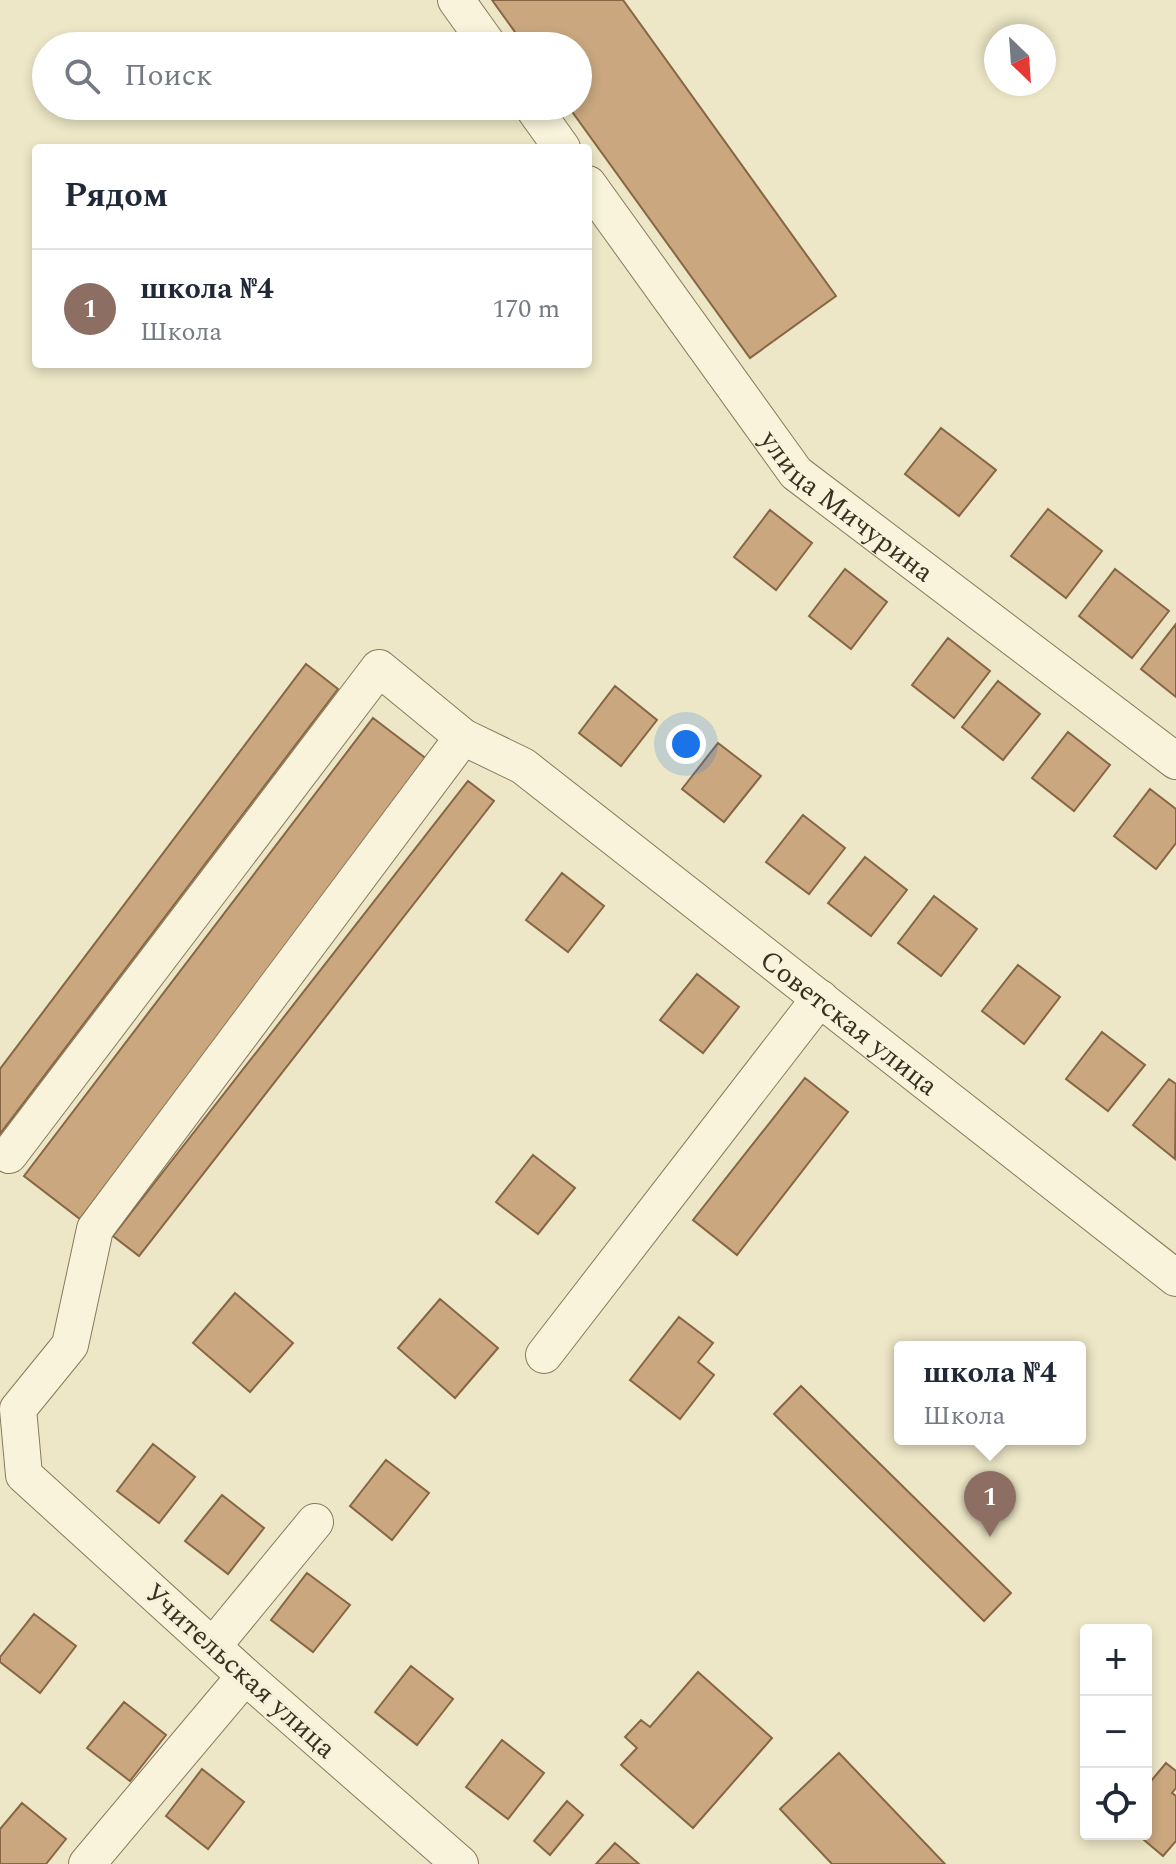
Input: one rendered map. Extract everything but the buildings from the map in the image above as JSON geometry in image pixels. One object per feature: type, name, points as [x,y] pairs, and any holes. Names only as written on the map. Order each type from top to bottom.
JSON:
[{"type":"street","points":[[456,0],[479,32]]},
{"type":"street","points":[[542,120],[559,144]]},
{"type":"street","name":"улица Мичурина","points":[[592,190],[796,473],[1176,761]]},
{"type":"street","name":"Советская улица","points":[[9,1155],[379,668],[463,737],[523,766],[1176,1278]]},
{"type":"street","name":"Учительская улица","points":[[460,1864],[245,1676],[24,1475],[18,1409],[70,1345],[95,1229],[463,737]]},
{"type":"street","points":[[544,1355],[820,998]]},
{"type":"street","points":[[213,1646],[315,1522]]},
{"type":"street","points":[[87,1864],[245,1676]]},
{"type":"place","name":"школа №4","points":[[990,1537]]}]
